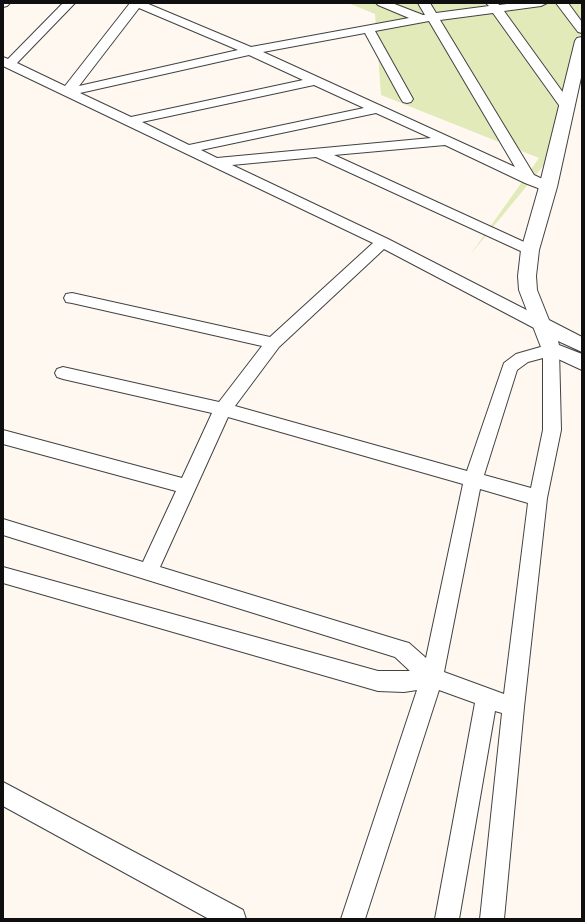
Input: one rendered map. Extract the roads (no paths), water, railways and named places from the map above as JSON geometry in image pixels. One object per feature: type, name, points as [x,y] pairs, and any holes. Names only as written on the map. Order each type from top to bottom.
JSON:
[{"type":"street","points":[[69,3],[6,63],[383,242],[582,345]]},
{"type":"street","points":[[66,92],[137,3],[315,80],[548,187]]},
{"type":"street","points":[[382,3],[428,18]]},
{"type":"street","points":[[424,3],[428,18],[530,180]]},
{"type":"street","points":[[66,92],[250,51],[495,6],[541,3]]},
{"type":"street","points":[[562,3],[582,30]]},
{"type":"street","points":[[495,6],[566,106]]},
{"type":"street","points":[[368,29],[407,99]]},
{"type":"street","points":[[492,919],[513,707],[538,498],[552,430],[551,350],[528,290],[528,262],[548,187],[582,41]]},
{"type":"street","points":[[129,121],[315,80]]},
{"type":"street","points":[[187,149],[378,109]]},
{"type":"street","points":[[242,137],[260,158]]},
{"type":"street","points":[[213,162],[447,141]]},
{"type":"street","points":[[316,153],[530,250]]},
{"type":"street","points":[[148,572],[223,409],[272,343],[383,242]]},
{"type":"street","points":[[72,298],[272,343]]},
{"type":"street","points":[[353,919],[432,678],[473,480],[510,367],[522,358],[551,350],[562,352],[582,363]]},
{"type":"street","points":[[63,373],[223,409],[538,498]]},
{"type":"street","points":[[3,437],[186,487]]},
{"type":"street","points":[[3,527],[402,650],[432,678],[513,707]]},
{"type":"street","points":[[3,575],[378,681],[404,682],[432,678]]},
{"type":"street","points":[[447,919],[486,698]]},
{"type":"street","points":[[3,793],[234,919]]}]
